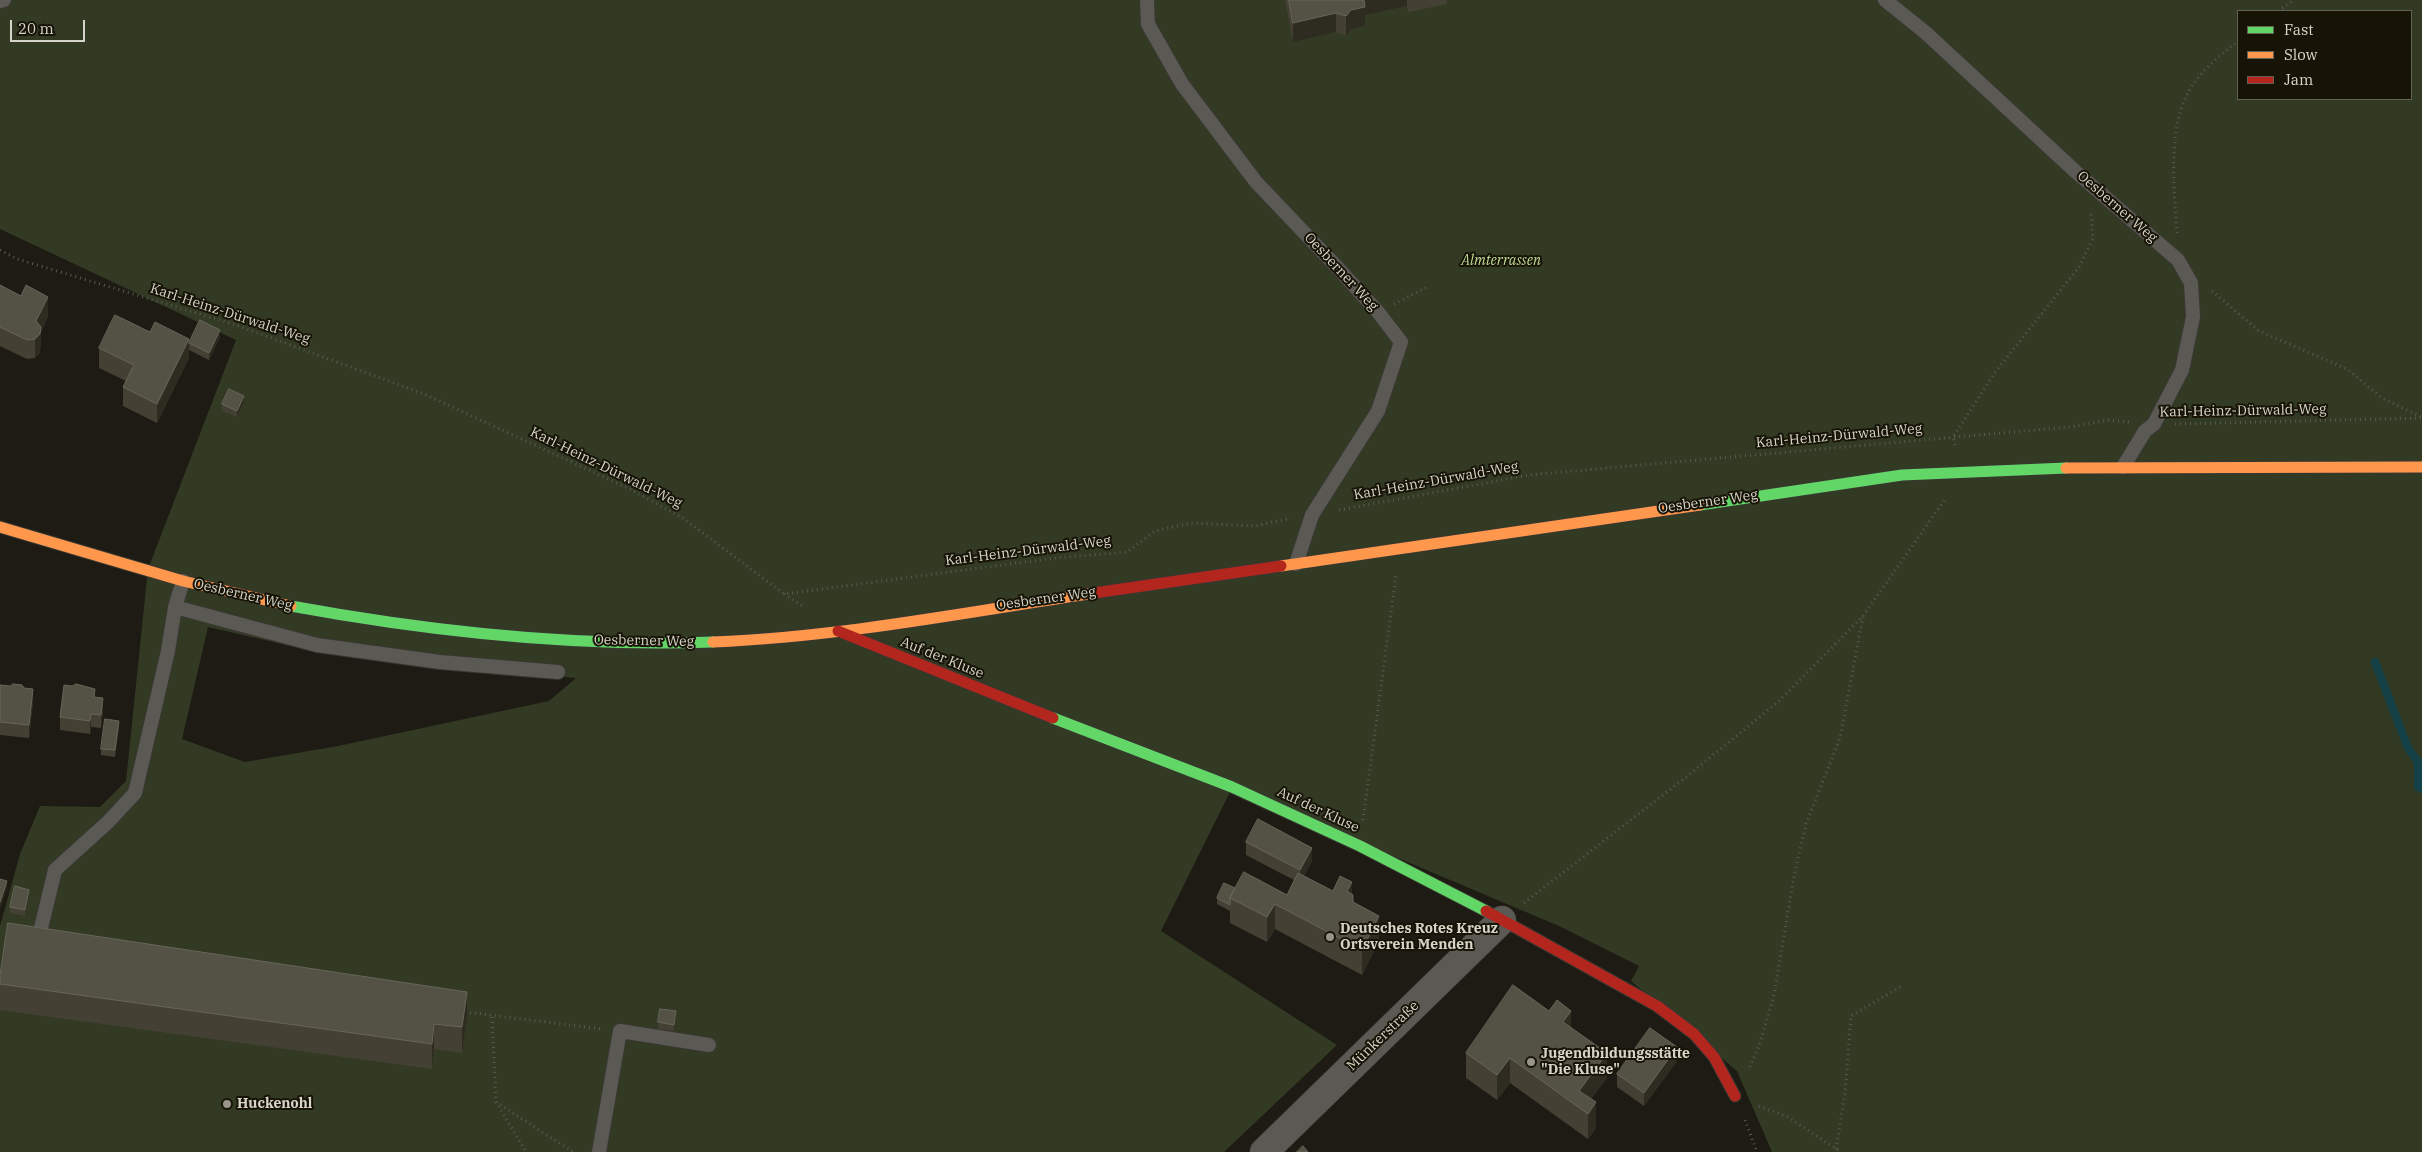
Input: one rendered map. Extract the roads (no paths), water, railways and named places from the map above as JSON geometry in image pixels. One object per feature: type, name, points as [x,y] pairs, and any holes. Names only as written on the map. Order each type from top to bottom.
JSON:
[{"type":"street","name":"Oesberner Weg","points":[[0,527],[183,581],[292,606],[388,623],[566,639],[648,644],[755,640],[837,630],[1902,475],[1963,471],[2123,468],[2422,467]]},
{"type":"street","name":"Auf der Kluse","points":[[837,630],[1055,720],[1232,788],[1360,846],[1502,920],[1657,1006],[1694,1034],[1714,1058],[1736,1096]]},
{"type":"street","name":"Münkerstraße","points":[[1264,1152],[1502,920]]},
{"type":"lane","points":[[0,1],[4,0]]},
{"type":"lane","name":"Oesberner Weg","points":[[1147,0],[1148,24],[1188,91],[1256,182],[1378,312],[1401,342],[1378,411],[1312,515],[1296,564]]},
{"type":"lane","name":"Oesberner Weg","points":[[1885,0],[1926,33],[2083,178],[2178,260],[2191,283],[2193,317],[2191,335],[2182,370],[2154,424],[2145,431],[2123,468]]},
{"type":"lane","points":[[41,928],[55,870],[108,822],[135,793],[168,651],[175,607],[183,581]]},
{"type":"lane","points":[[175,607],[317,645],[440,662],[558,672]]},
{"type":"lane","points":[[599,1152],[620,1031],[710,1045]]},
{"type":"waterway","points":[[2375,662],[2408,748],[2418,762],[2418,787],[2422,789]]},
{"type":"place","name":"Deutsches Rotes Kreuz Ortsverein Menden","points":[[1330,937]]},
{"type":"place","name":"Jugendbildungsstätte \"Die Kluse\"","points":[[1531,1062]]},
{"type":"place","name":"Huckenohl","points":[[227,1104]]},
{"type":"park label","name":"Almterrassen","points":[[1501,261]]}]
